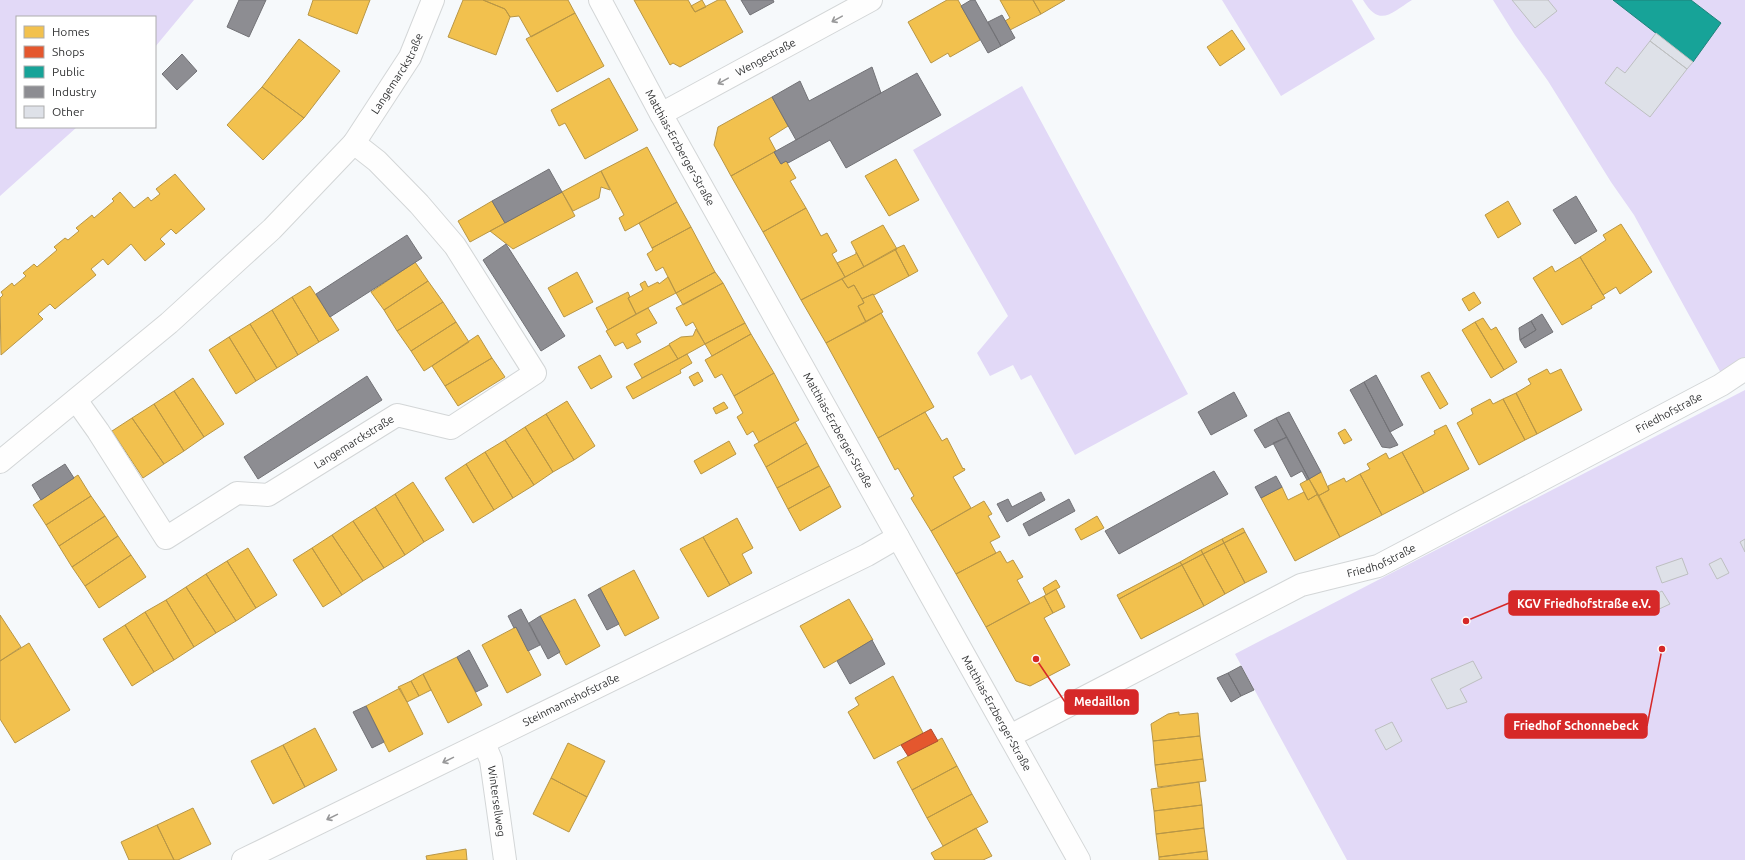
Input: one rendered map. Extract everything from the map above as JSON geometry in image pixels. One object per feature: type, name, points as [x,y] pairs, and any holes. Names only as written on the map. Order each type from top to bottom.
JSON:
[{"type":"street","name":"Langemarckstraße","points":[[0,462],[169,322],[272,229],[354,143],[410,57],[433,0]]},
{"type":"street","name":"Matthias-Erzberger-Straße","points":[[600,0],[661,114],[1079,860]]},
{"type":"street","name":"Wengestraße","points":[[661,114],[871,0]]},
{"type":"street","name":"Langemarckstraße","points":[[76,400],[98,431],[166,538],[237,493],[268,495],[397,415],[450,428],[534,373],[455,246],[419,204],[377,161],[354,143]]},
{"type":"street","name":"Friedhofstraße","points":[[1010,736],[1302,586],[1378,566],[1721,385],[1745,369]]},
{"type":"street","name":"Steinmannshofstraße","points":[[243,860],[867,555],[898,537]]},
{"type":"street","name":"Wintersellweg","points":[[484,743],[491,760],[505,860]]},
{"type":"shaded area","points":[[0,0],[194,0],[156,46],[156,16],[16,16],[16,128],[76,128],[0,196]]},
{"type":"shaded area","points":[[1222,0],[1352,0],[1375,39],[1281,96]]},
{"type":"shaded area","points":[[1363,0],[1412,0],[1392,13],[1380,16],[1369,9]]},
{"type":"shaded area","points":[[1493,0],[1745,0],[1745,362],[1722,375],[1634,215],[1611,182],[1548,81],[1515,35]]},
{"type":"shaded area","points":[[1022,86],[1188,394],[1075,455],[1031,375],[1021,380],[1013,365],[990,376],[977,353],[1008,316],[913,150]]},
{"type":"shaded area","points":[[1745,390],[1745,860],[1347,860],[1235,654]]},
{"type":"building: Homes","points":[[313,0],[370,0],[357,34],[308,15]]},
{"type":"building: Homes","points":[[463,0],[483,0],[505,9],[510,17],[496,55],[448,37]]},
{"type":"building: Homes","points":[[483,0],[568,0],[575,13],[531,37],[519,16],[510,17],[505,9]]},
{"type":"building: Homes","points":[[634,0],[688,0],[695,12],[718,0],[725,0],[743,32],[680,67],[673,63],[670,65]]},
{"type":"building: Homes","points":[[702,0],[706,7],[695,12],[691,6]]},
{"type":"building: Homes","points":[[947,0],[958,0],[980,40],[950,57],[948,53],[931,63],[908,22]]},
{"type":"building: Homes","points":[[1000,0],[1033,0],[1041,14],[1010,30],[1005,21],[1010,18]]},
{"type":"building: Homes","points":[[1033,0],[1065,0],[1041,14]]},
{"type":"building: Homes","points":[[575,13],[604,66],[557,92],[526,39]]},
{"type":"building: Homes","points":[[1232,30],[1245,49],[1220,66],[1207,47]]},
{"type":"building: Homes","points":[[299,39],[340,71],[304,118],[262,87]]},
{"type":"building: Homes","points":[[609,78],[638,130],[585,159],[565,123],[559,126],[551,110]]},
{"type":"building: Homes","points":[[262,87],[304,118],[263,160],[227,125]]},
{"type":"building: Homes","points":[[772,97],[788,126],[769,138],[776,151],[731,176],[714,145],[718,127]]},
{"type":"building: Homes","points":[[647,147],[677,202],[625,231],[619,218],[624,215],[601,171]]},
{"type":"building: Homes","points":[[774,152],[781,164],[786,161],[796,178],[790,181],[806,208],[763,232],[731,176]]},
{"type":"building: Homes","points":[[896,159],[919,200],[889,216],[865,176]]},
{"type":"building: Homes","points":[[601,171],[610,190],[601,187],[599,198],[573,211],[562,192]]},
{"type":"building: Homes","points":[[175,174],[205,209],[176,234],[171,229],[160,239],[165,244],[145,261],[131,244],[108,265],[103,259],[91,269],[96,275],[55,309],[50,304],[38,314],[43,319],[1,355],[0,298],[3,295],[1,292],[12,283],[14,286],[26,276],[23,273],[34,264],[37,267],[57,250],[54,247],[65,238],[68,240],[79,231],[76,228],[92,215],[94,218],[114,201],[112,199],[120,192],[134,208],[148,197],[151,201],[160,194],[156,189]]},
{"type":"building: Homes","points":[[562,192],[575,216],[513,249],[490,231]]},
{"type":"building: Homes","points":[[492,201],[505,223],[470,242],[458,221]]},
{"type":"building: Homes","points":[[1508,201],[1521,224],[1498,238],[1485,215]]},
{"type":"building: Homes","points":[[677,202],[691,227],[652,248],[639,223]]},
{"type":"building: Homes","points":[[806,208],[821,236],[827,233],[837,251],[832,254],[845,277],[801,300],[763,232]]},
{"type":"building: Homes","points":[[1621,224],[1652,272],[1620,294],[1616,287],[1603,295],[1580,257],[1606,240],[1603,235]]},
{"type":"building: Homes","points":[[883,225],[897,249],[864,267],[851,242]]},
{"type":"building: Homes","points":[[691,227],[715,272],[676,293],[663,267],[656,271],[647,254],[653,250],[652,248]]},
{"type":"building: Homes","points":[[904,245],[918,271],[909,276],[895,249]]},
{"type":"building: Homes","points":[[895,249],[909,276],[874,295],[873,294],[862,299],[854,285],[848,288],[842,279]]},
{"type":"building: Homes","points":[[856,252],[864,267],[845,277],[837,263],[856,254]]},
{"type":"building: Homes","points":[[1580,257],[1605,298],[1591,306],[1592,308],[1562,325],[1533,278],[1552,266],[1555,272]]},
{"type":"building: Homes","points":[[415,262],[428,281],[384,310],[371,292]]},
{"type":"building: Homes","points":[[577,272],[593,302],[564,317],[548,288]]},
{"type":"building: Homes","points":[[715,272],[723,283],[683,305],[676,293]]},
{"type":"building: Homes","points":[[668,277],[676,293],[636,314],[628,298],[643,290],[640,284],[645,281],[648,287],[658,282],[659,284]]},
{"type":"building: Homes","points":[[842,279],[848,288],[854,285],[862,299],[864,303],[858,306],[866,322],[826,343],[801,300]]},
{"type":"building: Homes","points":[[428,281],[443,302],[397,331],[384,310]]},
{"type":"building: Homes","points":[[723,283],[745,323],[705,344],[693,322],[686,326],[676,308]]},
{"type":"building: Homes","points":[[310,286],[339,330],[319,342],[292,297]]},
{"type":"building: Homes","points":[[628,292],[630,297],[628,298],[636,314],[608,330],[596,308]]},
{"type":"building: Homes","points":[[1474,292],[1481,303],[1469,311],[1462,299]]},
{"type":"building: Homes","points":[[873,294],[883,312],[866,322],[858,306],[864,303],[862,299]]},
{"type":"building: Homes","points":[[292,297],[319,342],[298,355],[272,310]]},
{"type":"building: Homes","points":[[443,302],[456,322],[411,351],[397,331]]},
{"type":"building: Homes","points":[[648,308],[657,323],[636,334],[641,342],[627,349],[623,342],[615,346],[606,331]]},
{"type":"building: Homes","points":[[272,310],[298,355],[277,368],[250,324]]},
{"type":"building: Homes","points":[[881,313],[934,407],[878,438],[826,343]]},
{"type":"building: Homes","points":[[1483,318],[1491,330],[1496,327],[1517,362],[1504,370],[1475,322]]},
{"type":"building: Homes","points":[[456,322],[469,342],[424,371],[411,351]]},
{"type":"building: Homes","points":[[1475,322],[1504,370],[1491,378],[1462,330]]},
{"type":"building: Homes","points":[[745,323],[751,334],[712,356],[705,344]]},
{"type":"building: Homes","points":[[250,324],[277,368],[256,381],[229,337]]},
{"type":"building: Homes","points":[[696,329],[705,344],[678,359],[669,344],[681,337],[693,336]]},
{"type":"building: Homes","points":[[751,334],[774,373],[734,396],[722,374],[715,378],[705,360]]},
{"type":"building: Homes","points":[[478,335],[492,358],[445,386],[432,366]]},
{"type":"building: Homes","points":[[229,337],[256,381],[236,394],[209,350]]},
{"type":"building: Homes","points":[[669,345],[678,359],[642,378],[634,364]]},
{"type":"building: Homes","points":[[687,354],[692,363],[680,370],[681,373],[633,399],[626,387]]},
{"type":"building: Homes","points":[[600,355],[612,377],[591,389],[578,367]]},
{"type":"building: Homes","points":[[492,358],[505,377],[458,406],[445,386]]},
{"type":"building: Homes","points":[[1547,369],[1550,374],[1561,369],[1582,410],[1537,434],[1516,393],[1531,384],[1528,379]]},
{"type":"building: Homes","points":[[698,372],[703,381],[694,386],[689,377]]},
{"type":"building: Homes","points":[[1429,372],[1448,404],[1440,409],[1421,376]]},
{"type":"building: Homes","points":[[774,373],[799,420],[759,442],[753,431],[747,435],[737,417],[743,413],[734,396]]},
{"type":"building: Homes","points":[[193,378],[224,424],[204,437],[174,391]]},
{"type":"building: Homes","points":[[174,391],[204,437],[184,451],[154,404]]},
{"type":"building: Homes","points":[[1516,393],[1537,434],[1525,440],[1503,399]]},
{"type":"building: Homes","points":[[1490,399],[1493,404],[1503,399],[1525,440],[1479,465],[1457,423],[1473,414],[1471,409]]},
{"type":"building: Homes","points":[[567,401],[595,446],[574,460],[546,414]]},
{"type":"building: Homes","points":[[724,402],[728,408],[716,414],[713,408]]},
{"type":"building: Homes","points":[[154,404],[184,451],[164,464],[132,418]]},
{"type":"building: Homes","points":[[925,412],[942,441],[947,438],[963,469],[964,468],[965,470],[953,477],[971,508],[931,531],[911,498],[914,496],[898,468],[895,470],[878,438]]},
{"type":"building: Homes","points":[[546,414],[574,460],[553,472],[525,427]]},
{"type":"building: Homes","points":[[132,418],[164,464],[143,478],[112,431]]},
{"type":"building: Homes","points":[[795,422],[807,443],[766,467],[754,445]]},
{"type":"building: Homes","points":[[1446,425],[1469,469],[1424,493],[1402,452],[1435,434],[1434,431]]},
{"type":"building: Homes","points":[[525,427],[553,472],[534,485],[505,440]]},
{"type":"building: Homes","points":[[1345,429],[1352,440],[1344,444],[1338,433]]},
{"type":"building: Homes","points":[[505,440],[534,485],[513,498],[485,452]]},
{"type":"building: Homes","points":[[729,441],[736,454],[701,474],[694,461]]},
{"type":"building: Homes","points":[[807,443],[819,466],[777,488],[766,467]]},
{"type":"building: Homes","points":[[485,452],[513,498],[494,510],[466,464]]},
{"type":"building: Homes","points":[[1402,452],[1424,493],[1382,515],[1360,474],[1370,469],[1367,464],[1386,453],[1389,459]]},
{"type":"building: Homes","points":[[466,464],[494,510],[473,523],[445,478]]},
{"type":"building: Homes","points":[[819,466],[830,486],[788,509],[777,488]]},
{"type":"building: Homes","points":[[1321,472],[1329,490],[1318,496],[1309,479]]},
{"type":"building: Homes","points":[[1360,474],[1382,515],[1340,537],[1318,496],[1329,490],[1328,486],[1344,478],[1346,482]]},
{"type":"building: Homes","points":[[78,475],[91,496],[46,525],[33,505]]},
{"type":"building: Homes","points":[[1309,479],[1318,494],[1308,500],[1300,484]]},
{"type":"building: Homes","points":[[413,482],[444,530],[424,542],[395,494]]},
{"type":"building: Homes","points":[[830,486],[841,507],[800,531],[788,509]]},
{"type":"building: Homes","points":[[1282,487],[1288,500],[1304,492],[1308,500],[1318,494],[1340,537],[1295,561],[1261,498]]},
{"type":"building: Homes","points":[[395,494],[424,542],[405,555],[375,507]]},
{"type":"building: Homes","points":[[91,496],[105,516],[59,546],[46,525]]},
{"type":"building: Homes","points":[[984,501],[992,514],[988,516],[1000,537],[990,542],[996,553],[956,574],[931,531]]},
{"type":"building: Homes","points":[[375,507],[405,555],[384,568],[353,521]]},
{"type":"building: Homes","points":[[105,516],[118,536],[72,567],[59,546]]},
{"type":"building: Homes","points":[[1097,516],[1104,528],[1081,540],[1075,529]]},
{"type":"building: Homes","points":[[737,518],[753,548],[742,554],[752,573],[730,585],[703,537]]},
{"type":"building: Homes","points":[[353,521],[384,568],[363,581],[332,535]]},
{"type":"building: Homes","points":[[1243,528],[1245,532],[1224,543],[1222,539]]},
{"type":"building: Homes","points":[[1245,532],[1267,572],[1245,583],[1224,543]]},
{"type":"building: Homes","points":[[332,535],[363,581],[342,595],[312,548]]},
{"type":"building: Homes","points":[[118,536],[131,555],[85,586],[72,567]]},
{"type":"building: Homes","points":[[703,537],[730,585],[708,597],[680,549]]},
{"type":"building: Homes","points":[[1222,539],[1224,543],[1203,554],[1201,550]]},
{"type":"building: Homes","points":[[1224,543],[1245,583],[1225,594],[1203,554]]},
{"type":"building: Homes","points":[[248,548],[277,595],[256,608],[227,561]]},
{"type":"building: Homes","points":[[312,548],[342,595],[323,607],[293,560]]},
{"type":"building: Homes","points":[[1201,550],[1203,554],[1182,565],[1180,562]]},
{"type":"building: Homes","points":[[1000,551],[1007,563],[1013,560],[1023,577],[1017,580],[1030,603],[986,627],[956,574]]},
{"type":"building: Homes","points":[[1203,554],[1225,594],[1204,606],[1182,565]]},
{"type":"building: Homes","points":[[131,555],[146,577],[99,608],[85,586]]},
{"type":"building: Homes","points":[[227,561],[256,608],[236,621],[206,574]]},
{"type":"building: Homes","points":[[1180,562],[1182,565],[1119,599],[1117,595]]},
{"type":"building: Homes","points":[[1182,565],[1204,606],[1141,639],[1119,599]]},
{"type":"building: Homes","points":[[634,570],[659,618],[625,636],[600,588]]},
{"type":"building: Homes","points":[[206,574],[236,621],[216,633],[186,587]]},
{"type":"building: Homes","points":[[1056,580],[1060,587],[1046,595],[1043,588]]},
{"type":"building: Homes","points":[[186,587],[216,633],[194,647],[166,600]]},
{"type":"building: Homes","points":[[1056,589],[1065,607],[1053,613],[1044,596]]},
{"type":"building: Homes","points":[[1044,596],[1053,613],[1044,618],[1070,665],[1030,686],[1016,681],[986,627]]},
{"type":"building: Homes","points":[[575,599],[600,646],[566,665],[540,616]]},
{"type":"building: Homes","points":[[849,599],[873,640],[824,668],[800,626]]},
{"type":"building: Homes","points":[[166,600],[194,647],[174,660],[145,612]]},
{"type":"building: Homes","points":[[145,612],[174,660],[154,672],[125,625]]},
{"type":"building: Homes","points":[[0,615],[21,647],[0,661]]},
{"type":"building: Homes","points":[[125,625],[154,672],[132,686],[103,639]]},
{"type":"building: Homes","points":[[516,627],[541,675],[507,693],[482,645]]},
{"type":"building: Homes","points":[[29,643],[70,710],[15,743],[0,719],[0,661]]},
{"type":"building: Homes","points":[[457,657],[482,705],[448,723],[423,674]]},
{"type":"building: Homes","points":[[423,674],[431,690],[419,696],[411,681]]},
{"type":"building: Homes","points":[[893,676],[923,733],[874,759],[848,712],[859,705],[855,698]]},
{"type":"building: Homes","points":[[411,681],[419,696],[407,702],[398,687]]},
{"type":"building: Homes","points":[[400,688],[423,734],[389,752],[366,706]]},
{"type":"building: Homes","points":[[1179,712],[1179,715],[1198,713],[1200,736],[1153,741],[1151,724],[1168,714]]},
{"type":"building: Homes","points":[[315,728],[337,770],[305,787],[283,745]]},
{"type":"building: Homes","points":[[1200,736],[1203,759],[1155,765],[1153,741]]},
{"type":"building: Homes","points":[[942,738],[957,766],[912,790],[897,762]]},
{"type":"building: Homes","points":[[568,743],[605,761],[587,797],[551,778]]},
{"type":"building: Homes","points":[[283,745],[305,787],[273,804],[251,761]]},
{"type":"building: Homes","points":[[1203,759],[1206,781],[1158,787],[1155,765]]},
{"type":"building: Homes","points":[[957,766],[972,794],[927,818],[912,790]]},
{"type":"building: Homes","points":[[551,778],[587,797],[569,832],[533,814]]},
{"type":"building: Homes","points":[[1199,782],[1202,805],[1154,811],[1151,789]]},
{"type":"building: Homes","points":[[972,794],[988,822],[943,846],[927,818]]},
{"type":"building: Homes","points":[[1202,805],[1204,828],[1156,834],[1154,811]]},
{"type":"building: Homes","points":[[193,808],[211,844],[178,860],[174,860],[157,825]]},
{"type":"building: Homes","points":[[157,825],[174,860],[129,860],[121,842]]},
{"type":"building: Homes","points":[[976,828],[992,856],[983,860],[935,860],[931,853]]},
{"type":"building: Homes","points":[[1204,828],[1207,851],[1159,857],[1156,834]]},
{"type":"building: Homes","points":[[466,849],[467,860],[427,860],[426,856]]},
{"type":"building: Homes","points":[[1207,851],[1208,860],[1159,860],[1159,857]]},
{"type":"building: Shops","points":[[931,729],[938,741],[908,756],[901,745]]},
{"type":"building: Public","points":[[1613,0],[1691,0],[1721,23],[1693,62]]},
{"type":"building: Industry","points":[[239,0],[266,0],[249,37],[227,27]]},
{"type":"building: Industry","points":[[741,0],[773,0],[774,2],[750,15]]},
{"type":"building: Industry","points":[[971,0],[975,0],[1001,46],[988,53],[961,6]]},
{"type":"building: Industry","points":[[1002,15],[1015,38],[1001,46],[988,22]]},
{"type":"building: Industry","points":[[182,54],[197,71],[177,90],[162,74]]},
{"type":"building: Industry","points":[[872,67],[881,93],[796,140],[772,97],[800,81],[809,101]]},
{"type":"building: Industry","points":[[917,73],[941,115],[846,168],[830,140],[788,163],[786,161],[781,164],[774,152]]},
{"type":"building: Industry","points":[[549,169],[562,192],[505,223],[492,201]]},
{"type":"building: Industry","points":[[1576,196],[1597,231],[1575,244],[1553,210]]},
{"type":"building: Industry","points":[[407,235],[422,258],[330,317],[316,294]]},
{"type":"building: Industry","points":[[506,244],[565,336],[541,351],[483,260]]},
{"type":"building: Industry","points":[[1542,314],[1553,332],[1525,348],[1520,340],[1536,330],[1531,321]]},
{"type":"building: Industry","points":[[1531,321],[1536,330],[1520,340],[1519,328]]},
{"type":"building: Industry","points":[[1376,375],[1403,425],[1390,432],[1364,382]]},
{"type":"building: Industry","points":[[367,376],[382,400],[258,479],[244,457]]},
{"type":"building: Industry","points":[[1364,382],[1398,445],[1390,448],[1382,447],[1350,390]]},
{"type":"building: Industry","points":[[1234,392],[1247,416],[1211,435],[1198,412]]},
{"type":"building: Industry","points":[[1289,412],[1321,472],[1309,479],[1276,418]]},
{"type":"building: Industry","points":[[1276,418],[1287,437],[1265,448],[1254,430]]},
{"type":"building: Industry","points":[[1287,437],[1309,479],[1307,480],[1302,471],[1291,477],[1273,443]]},
{"type":"building: Industry","points":[[65,464],[74,478],[41,500],[32,485]]},
{"type":"building: Industry","points":[[1214,471],[1228,494],[1119,554],[1105,531]]},
{"type":"building: Industry","points":[[1276,476],[1282,487],[1261,498],[1255,487]]},
{"type":"building: Industry","points":[[1041,492],[1045,500],[1007,522],[997,504],[1008,499],[1012,507]]},
{"type":"building: Industry","points":[[1069,499],[1075,511],[1029,536],[1023,524]]},
{"type":"building: Industry","points":[[600,588],[619,624],[607,630],[588,595]]},
{"type":"building: Industry","points":[[521,609],[540,645],[528,651],[516,627],[514,628],[508,616]]},
{"type":"building: Industry","points":[[540,616],[560,652],[548,659],[529,623]]},
{"type":"building: Industry","points":[[872,640],[885,664],[850,684],[837,661]]},
{"type":"building: Industry","points":[[469,650],[488,686],[476,692],[457,657]]},
{"type":"building: Industry","points":[[1241,666],[1254,690],[1241,696],[1228,673]]},
{"type":"building: Industry","points":[[1228,673],[1241,696],[1231,702],[1217,678]]},
{"type":"building: Industry","points":[[366,706],[384,742],[372,748],[353,712]]},
{"type":"building: Other","points":[[1512,0],[1548,0],[1557,11],[1535,28]]},
{"type":"building: Other","points":[[1656,33],[1693,62],[1687,69],[1650,41]]},
{"type":"building: Other","points":[[1650,41],[1687,69],[1650,117],[1605,83],[1617,67],[1625,73]]},
{"type":"building: Other","points":[[1745,539],[1745,552],[1740,542]]},
{"type":"building: Other","points":[[1682,558],[1688,574],[1662,583],[1656,567]]},
{"type":"building: Other","points":[[1721,558],[1729,573],[1717,579],[1709,564]]},
{"type":"building: Other","points":[[1662,591],[1670,604],[1657,610],[1655,606],[1648,610],[1643,601]]},
{"type":"building: Other","points":[[1473,661],[1482,678],[1460,689],[1467,702],[1447,709],[1431,679]]},
{"type":"building: Other","points":[[1392,722],[1402,741],[1386,750],[1375,730]]},
{"type":"place","name":"KGV Friedhofstraße e.V.","points":[[1466,621]]},
{"type":"place","name":"Friedhof Schonnebeck","points":[[1662,649]]},
{"type":"place","name":"Medaillon","points":[[1036,659]]}]
